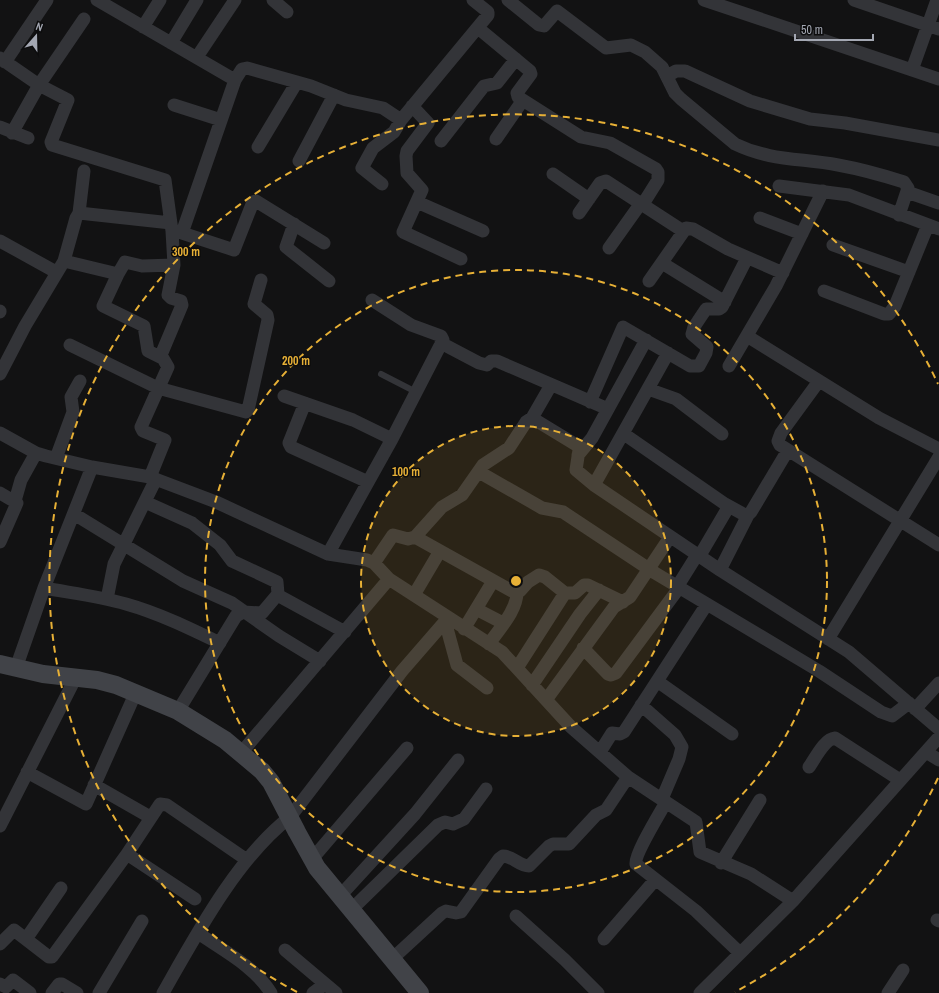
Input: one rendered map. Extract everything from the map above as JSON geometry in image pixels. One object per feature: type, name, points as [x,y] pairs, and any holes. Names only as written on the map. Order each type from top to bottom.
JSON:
[{"type":"street","points":[[47,0],[2,60],[39,85],[68,100],[51,142],[52,145],[165,180],[175,229],[174,265],[168,295],[182,303],[162,358]]},
{"type":"street","points":[[97,0],[115,4],[143,27],[235,80]]},
{"type":"street","points":[[143,27],[160,0]]},
{"type":"street","points":[[171,43],[197,0]]},
{"type":"street","points":[[197,57],[235,0]]},
{"type":"street","points":[[273,0],[287,12]]},
{"type":"street","points":[[382,184],[363,170],[362,166],[374,146],[394,132],[412,106],[489,13],[473,0]]},
{"type":"street","points":[[508,0],[539,25],[544,26],[558,11],[606,48],[624,45],[638,48],[653,57],[668,76],[671,86],[681,99],[735,144],[745,149],[779,158],[837,165],[883,175],[904,182],[907,185],[907,192],[899,215]]},
{"type":"street","points":[[704,0],[939,79]]},
{"type":"street","points":[[912,70],[933,27],[937,0]]},
{"type":"street","points":[[862,1],[933,27]]},
{"type":"street","points":[[12,133],[39,85],[84,19]]},
{"type":"street","points":[[478,28],[531,73],[517,95],[523,100],[581,138],[610,143],[656,169],[658,172],[658,180],[609,248]]},
{"type":"street","points":[[441,142],[484,86],[497,83],[516,59]]},
{"type":"street","points":[[175,229],[222,120],[235,80],[244,68],[297,82],[346,100],[383,108],[401,120]]},
{"type":"street","points":[[668,76],[676,71],[685,71],[750,101],[810,120],[845,123],[939,140]]},
{"type":"street","points":[[258,148],[297,82]]},
{"type":"street","points":[[299,161],[334,95]]},
{"type":"street","points":[[496,139],[523,100]]},
{"type":"street","points":[[174,105],[222,120]]},
{"type":"street","points":[[412,106],[428,123],[407,151],[407,173],[422,190],[403,232],[461,259]]},
{"type":"street","points":[[0,127],[28,138]]},
{"type":"street","points":[[0,374],[60,267],[79,213],[84,171]]},
{"type":"street","points":[[553,174],[589,199]]},
{"type":"street","points":[[579,213],[600,183],[606,180],[683,231]]},
{"type":"street","points":[[779,186],[849,195],[933,227],[909,272],[896,306],[889,314],[884,314],[824,292]]},
{"type":"street","points":[[729,366],[783,273],[823,191]]},
{"type":"street","points":[[907,192],[939,202]]},
{"type":"street","points":[[79,213],[175,229],[234,250],[254,201],[324,243]]},
{"type":"street","points":[[417,202],[484,231]]},
{"type":"street","points":[[760,218],[802,234]]},
{"type":"street","points":[[294,224],[286,247],[330,281]]},
{"type":"street","points":[[650,281],[686,228],[693,229],[747,258],[783,273]]},
{"type":"street","points":[[0,241],[60,267],[118,274]]},
{"type":"street","points":[[833,245],[909,272]]},
{"type":"street","points":[[590,402],[622,328],[625,327],[690,366],[699,366],[708,347],[694,336],[692,331],[706,309],[719,309],[725,302],[747,258]]},
{"type":"street","points":[[107,599],[114,564],[122,545],[145,502],[165,440],[143,431],[141,427],[168,367],[162,358],[148,351],[144,326],[103,306],[125,262],[142,266],[174,265]]},
{"type":"street","points":[[662,263],[725,302]]},
{"type":"street","points":[[70,345],[158,388],[247,412],[268,320],[267,315],[254,304],[261,280]]},
{"type":"street","points":[[328,554],[392,439],[443,340],[441,336],[405,321],[372,300]]},
{"type":"street","points":[[747,336],[879,418],[939,449]]},
{"type":"street","points":[[578,455],[592,438],[646,340]]},
{"type":"street","points":[[441,344],[479,363],[487,365],[491,361],[497,361],[608,409]]},
{"type":"street","points":[[594,485],[624,434],[668,353]]},
{"type":"street","points":[[819,380],[778,438],[780,444],[939,545]]},
{"type":"street","points":[[56,458],[73,412],[71,397],[80,381]]},
{"type":"street","points":[[414,538],[442,507],[462,495],[486,463],[498,457],[509,448],[526,422],[532,418],[551,385]]},
{"type":"street","points":[[648,389],[676,399],[722,434]]},
{"type":"street","points":[[284,396],[353,420],[392,439]]},
{"type":"street","points":[[305,403],[289,443],[291,447],[368,482]]},
{"type":"street","points":[[532,418],[578,446],[576,470],[594,485],[698,556],[849,652],[939,729]]},
{"type":"street","points":[[0,433],[36,453],[92,467],[153,478],[216,502],[328,554],[367,560],[374,563],[389,579],[414,595],[446,620],[502,652],[571,727],[628,777],[696,822],[700,852],[721,863],[751,874],[793,901]]},
{"type":"street","points":[[624,434],[729,506],[748,515]]},
{"type":"street","points":[[720,570],[748,515],[788,450]]},
{"type":"street","points":[[2,534],[17,506],[15,501],[21,480],[36,453]]},
{"type":"street","points":[[828,639],[939,457]]},
{"type":"street","points":[[92,467],[44,588],[5,667],[43,674],[97,680],[136,692],[178,711],[224,740],[262,771],[271,782],[312,859],[340,896],[420,993]]},
{"type":"street","points":[[479,472],[542,508],[563,512],[649,570],[819,671],[889,716],[912,706],[939,683]]},
{"type":"street","points":[[0,493],[15,501]]},
{"type":"street","points":[[145,502],[192,523],[220,544],[232,561],[278,583],[278,594],[262,613],[243,612],[236,616],[178,711]]},
{"type":"street","points":[[583,648],[608,674],[614,675],[678,587],[729,506]]},
{"type":"street","points":[[74,514],[122,545],[183,581],[232,603],[279,636],[320,660]]},
{"type":"street","points":[[374,563],[393,535],[408,539],[414,538],[517,592]]},
{"type":"street","points":[[546,700],[614,607],[630,597],[670,537]]},
{"type":"street","points":[[414,595],[440,551]]},
{"type":"street","points":[[489,644],[515,606],[517,592],[539,575],[545,577],[565,593],[575,593],[584,585],[599,590],[623,602]]},
{"type":"street","points":[[240,753],[389,579]]},
{"type":"street","points":[[464,629],[493,580]]},
{"type":"street","points":[[44,588],[107,599],[141,608],[220,642]]},
{"type":"street","points":[[532,685],[580,614],[599,590]]},
{"type":"street","points":[[517,668],[565,593]]},
{"type":"street","points":[[278,594],[345,632]]},
{"type":"street","points":[[600,752],[612,733],[620,734],[624,732],[707,604]]},
{"type":"street","points":[[476,609],[503,623]]},
{"type":"street","points":[[446,620],[457,665],[487,688]]},
{"type":"street","points":[[163,993],[198,933],[247,860],[275,828],[290,817],[402,671],[446,620]]},
{"type":"street","points":[[0,826],[76,677]]},
{"type":"street","points":[[656,681],[732,734]]},
{"type":"street","points":[[27,772],[84,804],[136,692]]},
{"type":"street","points":[[641,705],[675,735],[682,747],[664,801],[635,860],[639,868],[696,911],[740,953]]},
{"type":"street","points":[[700,993],[793,901],[939,736]]},
{"type":"street","points":[[809,768],[827,742],[836,738],[900,780]]},
{"type":"street","points":[[312,859],[407,748]]},
{"type":"street","points":[[926,752],[939,760]]},
{"type":"street","points":[[340,896],[415,814],[458,760]]},
{"type":"street","points":[[392,960],[442,913],[446,911],[456,913],[461,912],[499,859],[503,856],[506,856],[525,866],[530,866],[549,846],[553,844],[569,844],[596,815],[606,810],[628,777]]},
{"type":"street","points":[[94,785],[150,817]]},
{"type":"street","points":[[352,909],[438,825],[445,822],[453,824],[464,819],[486,789]]},
{"type":"street","points":[[721,863],[760,800]]},
{"type":"street","points":[[0,944],[14,930],[49,957],[52,957],[127,854],[160,804],[167,805],[247,860]]},
{"type":"street","points":[[127,854],[195,899]]},
{"type":"street","points":[[604,939],[655,880]]},
{"type":"street","points":[[26,939],[61,888]]},
{"type":"street","points":[[516,916],[565,960],[598,993]]},
{"type":"street","points":[[99,993],[142,920]]},
{"type":"street","points":[[198,933],[252,970],[263,980],[271,993]]},
{"type":"street","points":[[285,950],[336,993]]},
{"type":"street","points":[[888,993],[903,970]]},
{"type":"street","points":[[0,984],[6,987],[13,980],[30,993]]},
{"type":"street","points":[[52,993],[59,984],[62,984],[77,993]]},
{"type":"street","points":[[313,993],[325,984]]},
{"type":"lane","points":[[381,374],[416,392]]}]
